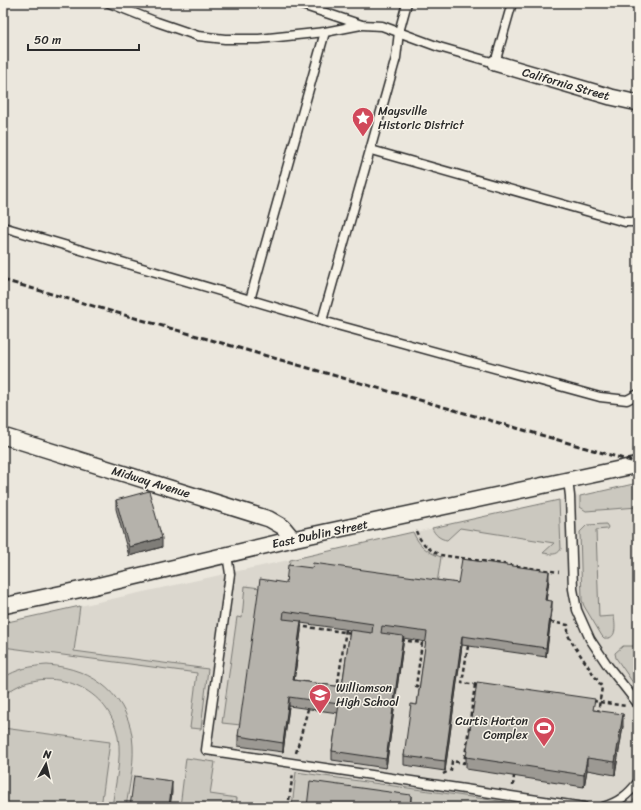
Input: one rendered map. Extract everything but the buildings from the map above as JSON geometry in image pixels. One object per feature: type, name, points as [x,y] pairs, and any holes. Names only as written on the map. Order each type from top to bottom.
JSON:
[{"type":"street","name":"California Street","points":[[495,63],[603,95],[638,103]]},
{"type":"street","name":"Midway Avenue","points":[[3,436],[269,519],[283,527],[293,539]]},
{"type":"street","name":"East Dublin Street","points":[[3,606],[226,556],[293,539],[638,465]]},
{"type":"lane","points":[[109,3],[198,36],[225,39],[259,39],[324,32],[362,25],[382,26],[439,47],[495,63],[512,3]]},
{"type":"lane","points":[[322,321],[396,58],[399,32],[407,3]]},
{"type":"lane","points":[[299,4],[362,25]]},
{"type":"lane","points":[[250,300],[324,32]]},
{"type":"lane","points":[[370,150],[625,222],[638,222]]},
{"type":"lane","points":[[3,228],[322,321],[600,397],[626,400],[637,396]]},
{"type":"lane","points":[[568,480],[570,496],[573,589],[577,610],[590,638],[608,666],[638,704]]},
{"type":"lane","points":[[226,556],[230,574],[206,750],[584,807]]},
{"type":"lane","points":[[603,807],[616,803],[630,792],[638,782]]},
{"type":"path","points":[[416,531],[418,537],[426,547],[440,554],[559,572]]},
{"type":"path","points":[[551,622],[568,625],[568,635],[570,641],[602,687],[598,716]]},
{"type":"path","points":[[291,625],[346,631],[353,634]]},
{"type":"path","points":[[336,695],[346,631]]},
{"type":"path","points":[[399,640],[422,643],[416,686],[421,687]]},
{"type":"path","points":[[468,646],[462,683],[483,686]]},
{"type":"path","points":[[442,775],[451,770],[452,761],[464,762],[475,685]]},
{"type":"path","points":[[592,701],[626,706]]},
{"type":"shaded area","name":"Williamson High School","points":[[638,483],[638,807],[3,807],[3,623]]},
{"type":"shaded area","points":[[638,483],[638,507],[586,511],[580,507],[580,496]]},
{"type":"shaded area","points":[[559,500],[561,549],[556,554],[543,553],[554,543],[460,528],[447,540],[438,536],[432,528]]},
{"type":"shaded area","points":[[606,524],[608,527],[607,529],[596,530],[599,617],[614,616],[615,631],[612,637],[604,638],[584,606],[582,600],[580,532],[587,525]]},
{"type":"shaded area","points":[[413,532],[424,548],[441,557],[436,590],[288,574],[290,560]]},
{"type":"shaded area","points":[[245,586],[260,588],[241,725],[222,723],[237,617],[242,618]]},
{"type":"shaded area","points":[[80,606],[74,651],[208,669],[201,729],[190,728],[197,673],[3,647],[3,623]]},
{"type":"shaded area","points":[[623,646],[638,646],[638,690],[616,658],[615,653]]},
{"type":"shaded area","points":[[47,665],[64,667],[80,672],[94,679],[107,688],[125,713],[131,729],[133,746],[133,761],[126,807],[112,807],[119,763],[119,745],[112,719],[102,703],[88,692],[72,684],[55,680],[37,680],[19,686],[3,696],[3,678],[24,668]]},
{"type":"shaded area","points":[[3,728],[110,742],[101,807],[3,807]]},
{"type":"shaded area","points":[[186,758],[215,762],[210,794],[237,798],[236,807],[180,807]]},
{"type":"shaded area","points":[[296,772],[506,802],[508,807],[292,807]]},
{"type":"shaded area","points":[[638,796],[638,807],[626,807]]},
{"type":"railway","points":[[3,280],[638,463]]},
{"type":"place","name":"Maysville Historic District","points":[[363,138]]},
{"type":"place","name":"Williamson High School","points":[[320,714]]},
{"type":"place","name":"Curtis Horton Complex","points":[[544,748]]}]
